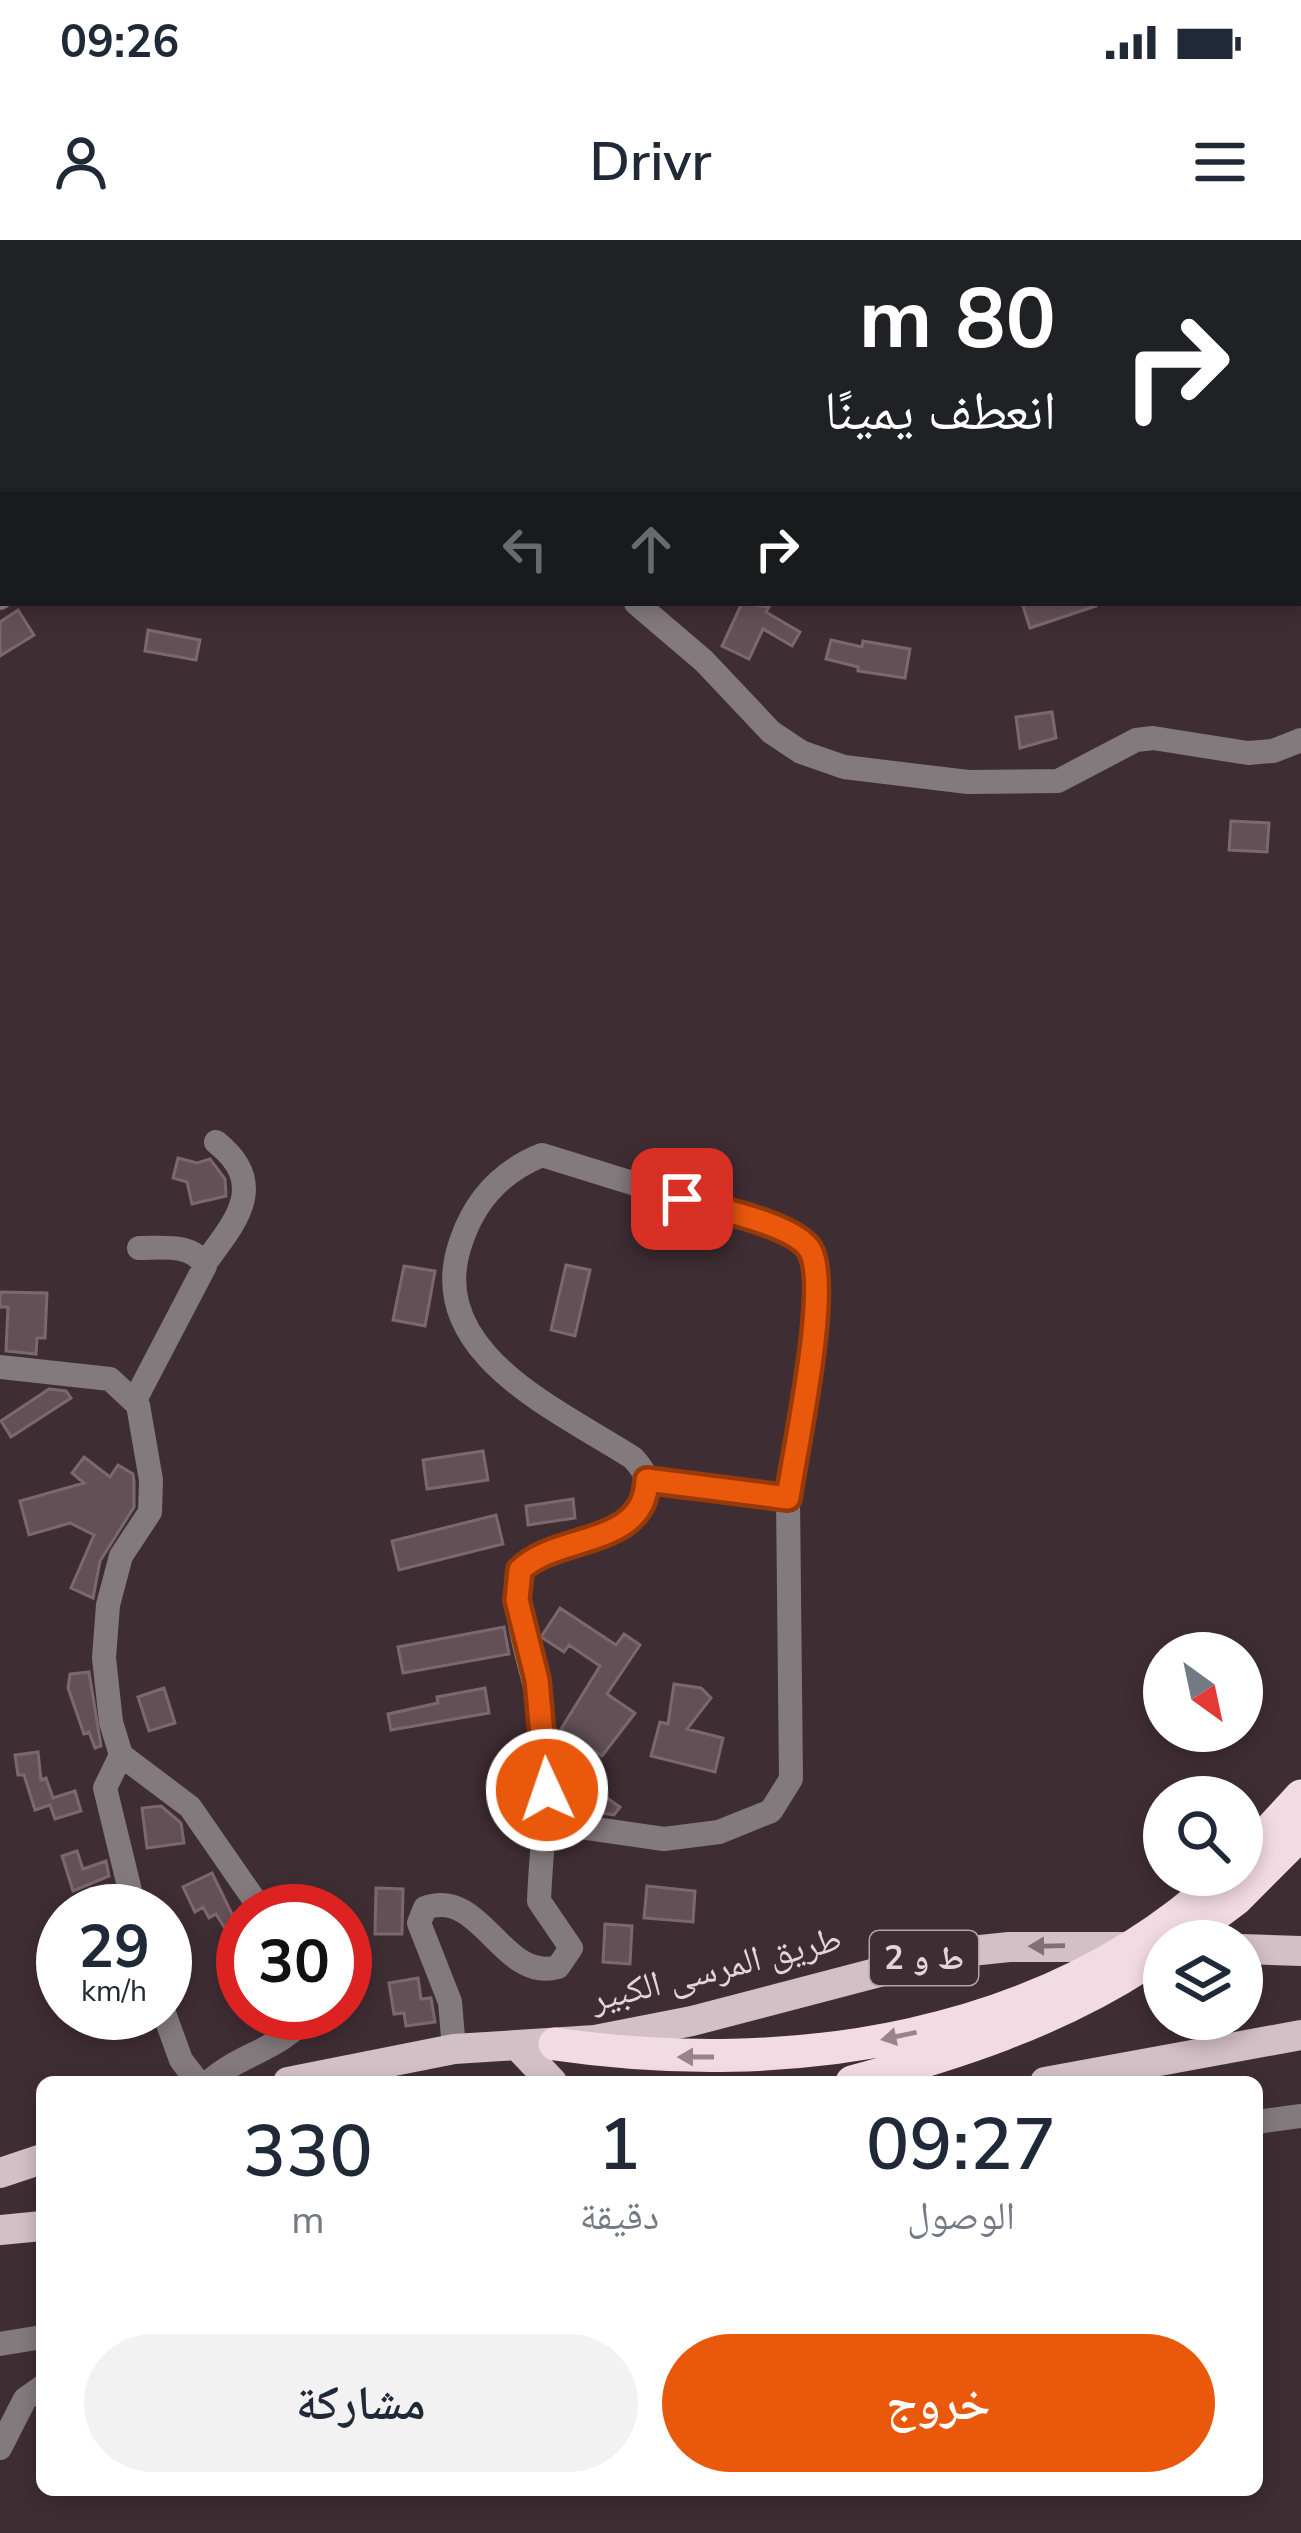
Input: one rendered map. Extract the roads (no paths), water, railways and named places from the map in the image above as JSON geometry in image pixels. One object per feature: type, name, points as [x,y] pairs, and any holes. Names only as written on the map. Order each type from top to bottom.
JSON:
[{"type":"highway","points":[[1209,1920],[1236,1900],[1276,1843],[1301,1796]]},
{"type":"highway","points":[[555,2044],[671,2057],[813,2052],[973,2018],[1057,1986],[1148,1936],[1199,1896]]},
{"type":"highway","points":[[871,2076],[1051,2016],[1143,1961]]},
{"type":"main road","name":"طريق المرسى الكبير","points":[[318,2076],[454,2049],[555,2044],[692,2021],[864,1972],[952,1953],[1027,1946],[1143,1949]]},
{"type":"main road","points":[[1263,1950],[1301,1952]]},
{"type":"main road","points":[[1078,2076],[1301,2035]]},
{"type":"main road","points":[[518,2046],[546,2076]]},
{"type":"main road","points":[[0,2173],[36,2161]]},
{"type":"main road","points":[[0,2230],[36,2227]]},
{"type":"street","points":[[640,606],[704,661],[771,733],[801,752],[844,767],[968,782],[1058,781],[1136,740],[1153,738],[1248,753],[1273,751],[1301,740]]},
{"type":"street","points":[[135,1400],[205,1263],[241,1214],[245,1183],[235,1157],[216,1142]]},
{"type":"street","points":[[454,2049],[450,2002],[419,1923],[422,1912],[432,1905],[460,1910],[529,1966],[547,1970],[564,1963],[569,1955],[569,1942],[539,1900],[546,1822],[545,1736],[517,1600],[520,1570],[546,1550],[612,1532],[630,1520],[639,1510],[647,1480],[633,1458],[528,1390],[486,1355],[457,1316],[453,1280],[470,1216],[498,1181],[542,1155],[787,1231],[810,1248],[819,1286],[788,1498],[790,1779],[771,1811],[719,1832],[664,1839],[546,1822]]},
{"type":"street","points":[[139,1249],[178,1248],[205,1263]]},
{"type":"street","points":[[0,1367],[87,1373],[121,1385],[135,1400],[151,1480],[150,1512],[121,1556],[114,1576],[104,1658],[106,1696],[121,1755],[190,1807],[243,1884]]},
{"type":"street","points":[[647,1480],[788,1498]]},
{"type":"street","points":[[121,1755],[104,1788],[128,1884]]},
{"type":"street","points":[[174,2040],[193,2076]]},
{"type":"street","points":[[217,2076],[282,2040]]},
{"type":"street","points":[[1263,2121],[1301,2116]]},
{"type":"street","points":[[0,2344],[36,2338]]},
{"type":"street","points":[[0,2448],[25,2399],[36,2391]]}]
